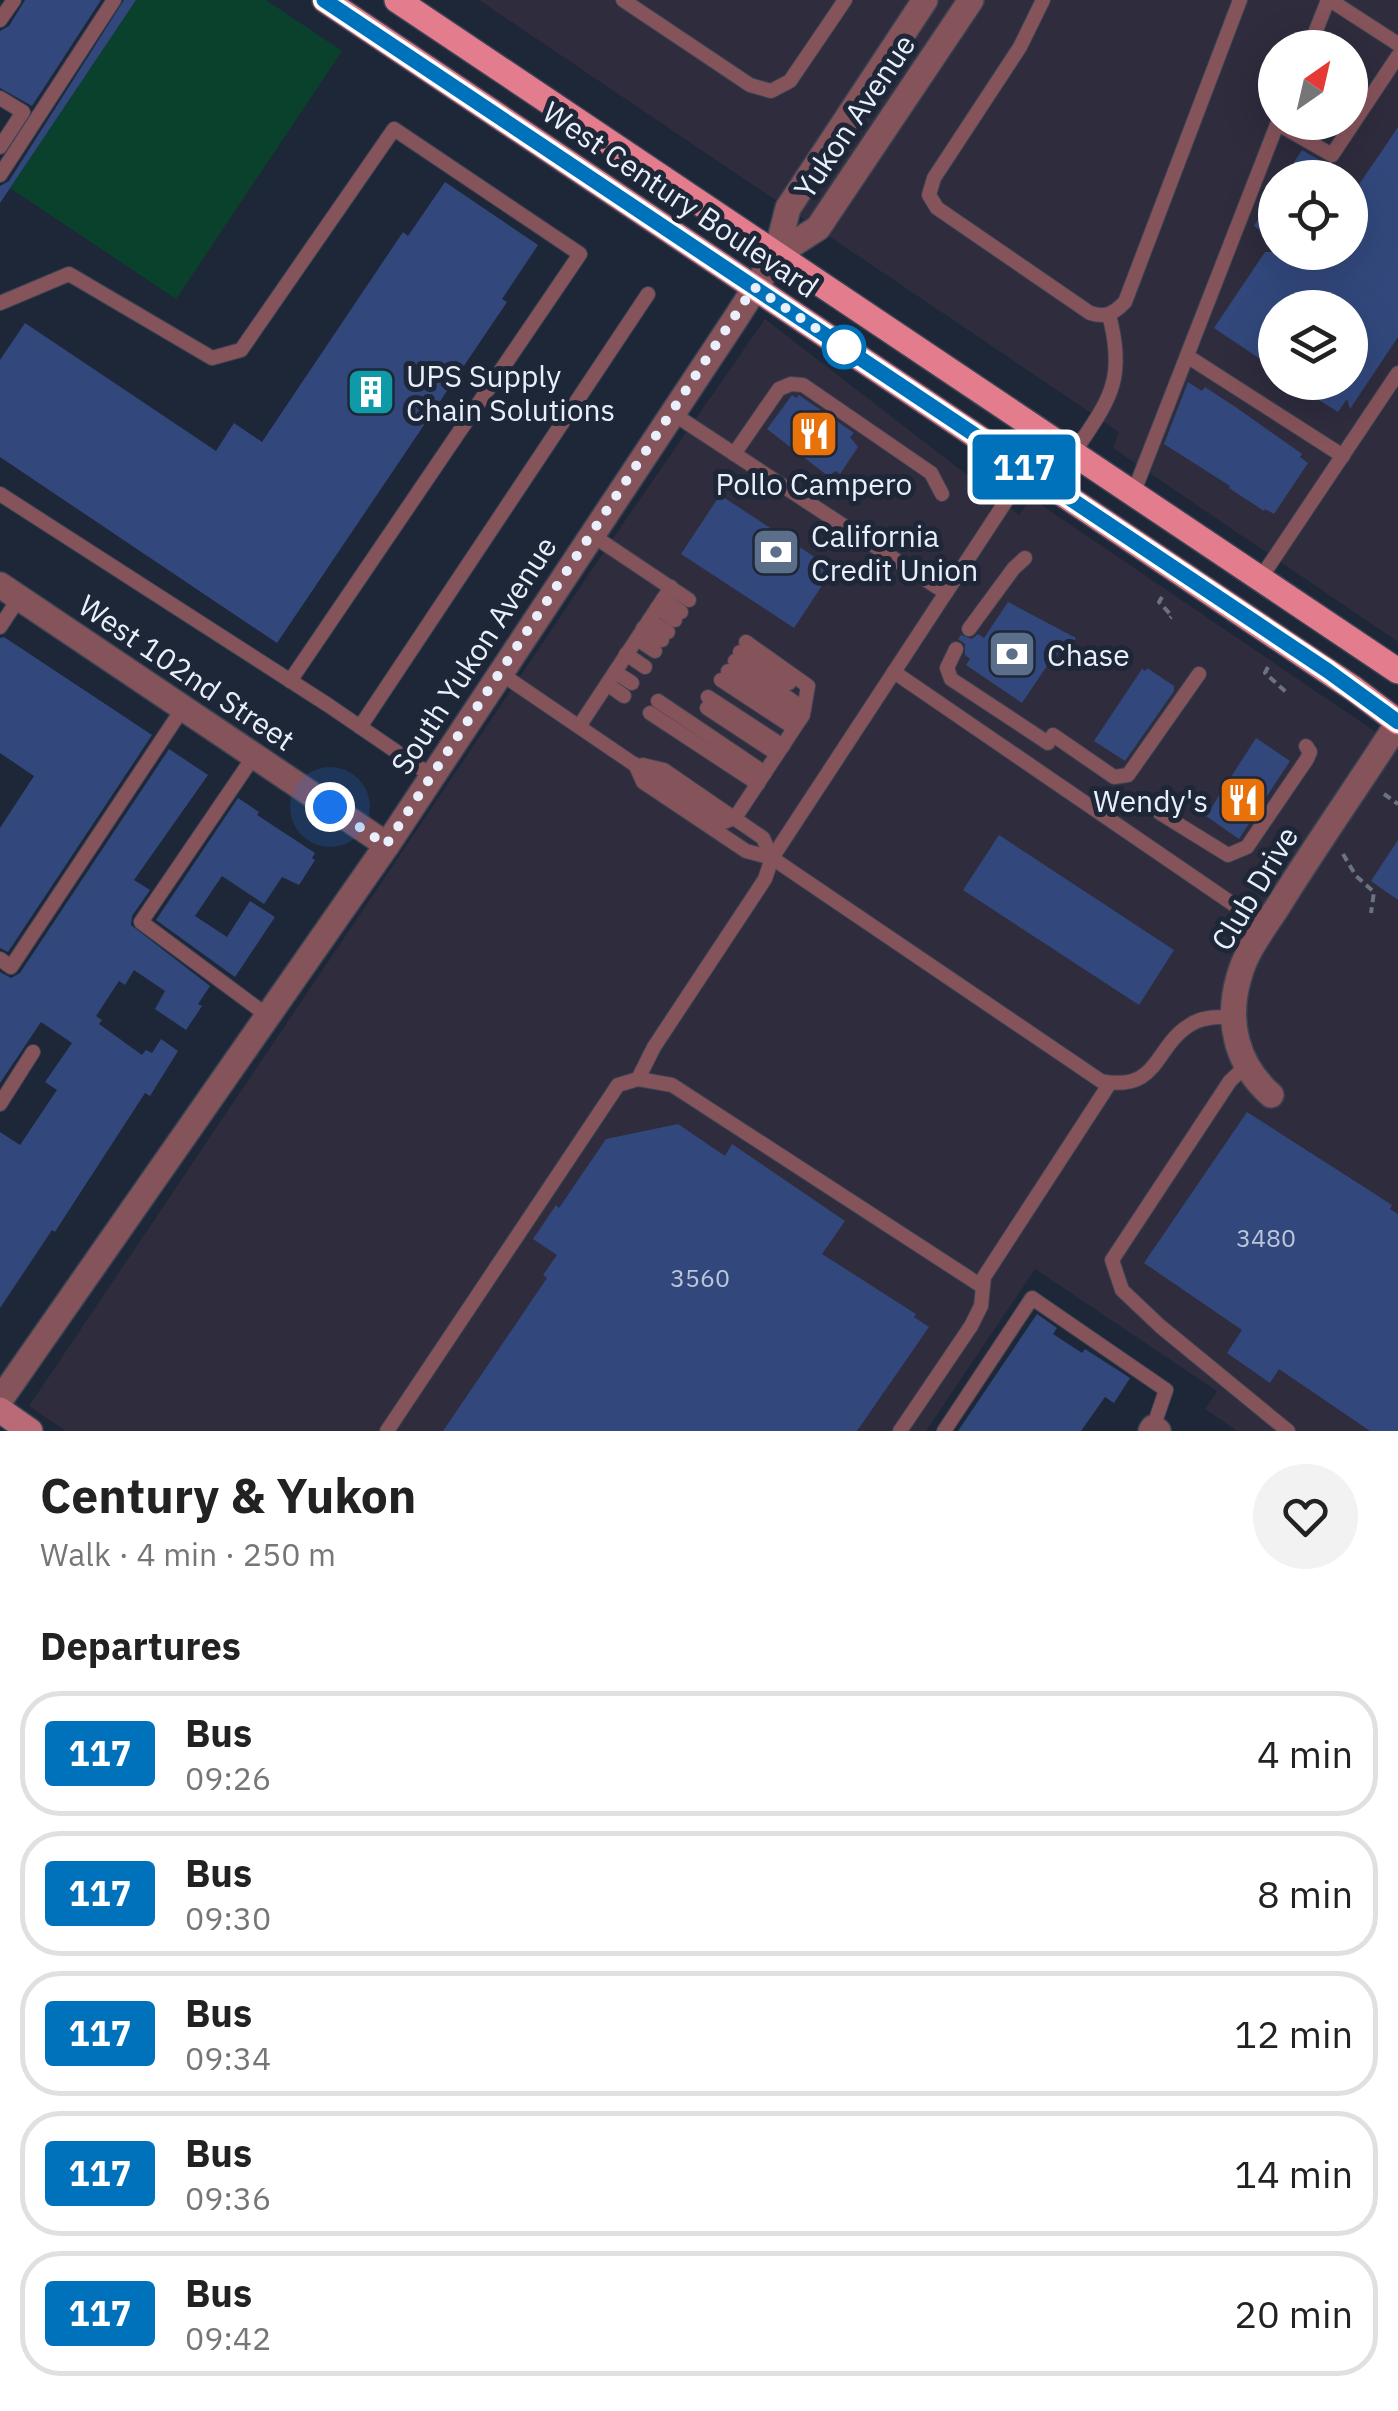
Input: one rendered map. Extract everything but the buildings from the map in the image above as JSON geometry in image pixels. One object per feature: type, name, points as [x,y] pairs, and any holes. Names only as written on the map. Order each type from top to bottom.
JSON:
[{"type":"main road","name":"West Century Boulevard","points":[[325,0],[1398,722]]},
{"type":"main road","name":"West Century Boulevard","points":[[397,0],[1398,671]]},
{"type":"street","name":"Yukon Avenue","points":[[776,255],[788,208],[925,0]]},
{"type":"street","name":"Yukon Avenue","points":[[776,255],[818,228],[971,0]]},
{"type":"street","name":"South Yukon Avenue","points":[[0,1400],[386,845],[776,255]]},
{"type":"street","name":"West 102nd Street","points":[[10,592],[386,845]]},
{"type":"street","name":"Club Drive","points":[[1271,1095],[1252,1078],[1233,1026],[1240,973],[1266,926],[1398,722]]},
{"type":"street","points":[[0,1410],[30,1431]]},
{"type":"lane","points":[[0,20],[14,0]]},
{"type":"lane","points":[[0,176],[114,0]]},
{"type":"lane","points":[[624,0],[750,85],[771,91],[790,81],[845,0]]},
{"type":"lane","points":[[1042,0],[1020,47],[934,178],[929,195],[937,208],[1090,313],[1109,316]]},
{"type":"lane","points":[[1109,316],[1124,302],[1240,0]]},
{"type":"lane","points":[[1316,30],[1329,0],[1398,44]]},
{"type":"lane","points":[[1368,101],[1398,56]]},
{"type":"lane","points":[[0,98],[23,112],[0,147]]},
{"type":"lane","points":[[0,303],[68,274],[212,358],[242,350],[394,129],[580,254],[290,681]]},
{"type":"lane","points":[[1132,494],[1271,140]]},
{"type":"lane","points":[[1307,140],[1332,155],[1342,140]]},
{"type":"lane","points":[[360,727],[648,294]]},
{"type":"lane","points":[[1073,454],[1112,391],[1118,352],[1109,316]]},
{"type":"lane","points":[[1187,356],[1342,456]]},
{"type":"lane","points":[[1260,579],[1398,374]]},
{"type":"lane","points":[[734,454],[779,389],[803,385],[931,472],[942,494]]},
{"type":"lane","points":[[672,413],[946,594]]},
{"type":"lane","points":[[638,1079],[654,1047],[765,878],[772,858],[1027,469]]},
{"type":"lane","points":[[0,494],[432,776]]},
{"type":"lane","points":[[592,534],[647,623],[666,635]]},
{"type":"lane","points":[[969,630],[1014,568],[1026,558]]},
{"type":"lane","points":[[0,627],[10,592]]},
{"type":"lane","points":[[647,623],[666,635]]},
{"type":"lane","points":[[647,623],[666,635]]},
{"type":"lane","points":[[580,725],[647,623]]},
{"type":"lane","points":[[956,649],[947,668],[951,679],[1114,777],[1128,775],[1199,674]]},
{"type":"lane","points":[[894,672],[1266,926]]},
{"type":"lane","points":[[500,673],[635,764],[664,770],[736,818],[763,838],[772,858]]},
{"type":"lane","points":[[724,675],[793,727]]},
{"type":"lane","points":[[724,675],[793,727]]},
{"type":"lane","points":[[724,675],[793,727]]},
{"type":"lane","points":[[611,678],[628,690]]},
{"type":"lane","points":[[654,707],[761,778]]},
{"type":"lane","points":[[0,959],[11,967],[184,708]]},
{"type":"lane","points":[[736,818],[793,727]]},
{"type":"lane","points":[[1160,813],[1228,855],[1238,854],[1247,848],[1307,759],[1310,752],[1306,746]]},
{"type":"lane","points":[[254,756],[140,922],[268,1016]]},
{"type":"lane","points":[[635,764],[643,782],[654,790],[746,851],[772,858],[1100,1081],[1122,1086],[1138,1081],[1190,1024],[1207,1018],[1235,1017]]},
{"type":"lane","points":[[0,1104],[33,1052]]},
{"type":"lane","points":[[1246,1066],[1230,1081],[1112,1260],[1122,1290],[1288,1431]]},
{"type":"lane","points":[[387,1431],[618,1086],[638,1079],[672,1086],[983,1288]]},
{"type":"lane","points":[[900,1431],[971,1326],[981,1306],[984,1277],[1110,1083]]},
{"type":"lane","points":[[944,1431],[1032,1298],[1166,1390],[1154,1430]]},
{"type":"path","points":[[1162,597],[1159,602],[1170,618]]},
{"type":"path","points":[[1268,667],[1265,673],[1286,692],[1285,696]]},
{"type":"path","points":[[1384,794],[1398,804]]},
{"type":"path","points":[[1343,854],[1356,876],[1374,892],[1372,913]]},
{"type":"shaded area","points":[[479,0],[1398,0],[1398,642],[1113,448],[1119,432]]},
{"type":"shaded area","points":[[765,319],[1019,515],[1031,498],[1398,747],[1398,1431],[1237,1431],[1205,1409],[1217,1391],[1035,1269],[926,1431],[66,1431],[29,1406]]},
{"type":"green space","points":[[136,0],[266,0],[342,51],[176,299],[10,188]]},
{"type":"bus line","name":"117","points":[[324,0],[1328,671],[1398,722]]},
{"type":"place","name":"UPS Supply Chain Solutions","points":[[371,392]]},
{"type":"place","name":"Pollo Campero","points":[[814,434]]},
{"type":"place","name":"California Credit Union","points":[[776,552]]},
{"type":"place","name":"Chase","points":[[1012,654]]},
{"type":"place","name":"Wendy's","points":[[1243,800]]},
{"type":"route","points":[[330,807],[386,845],[754,287],[844,347]]}]
